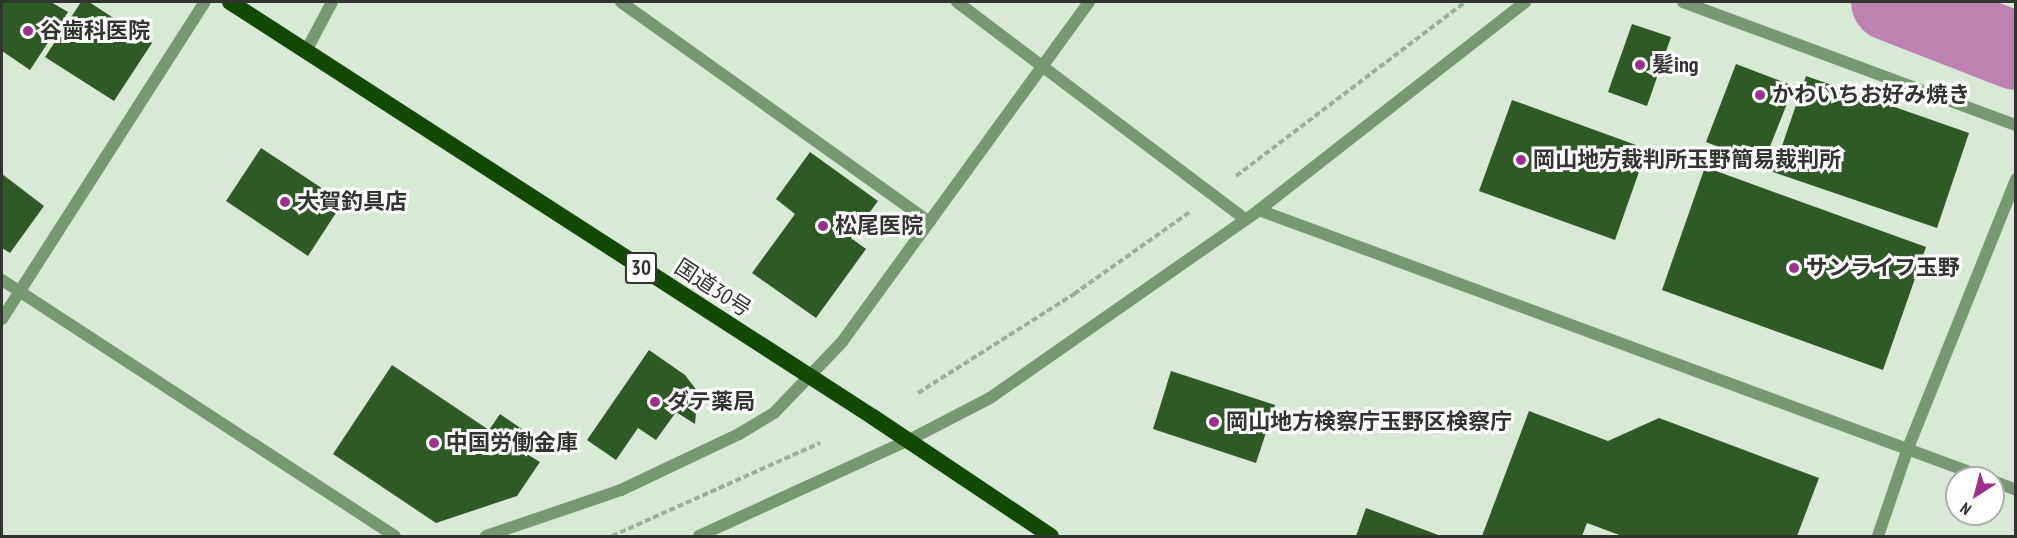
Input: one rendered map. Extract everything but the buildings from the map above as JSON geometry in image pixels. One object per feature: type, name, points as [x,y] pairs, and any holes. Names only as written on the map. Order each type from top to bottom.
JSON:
[{"type":"highway","name":"国道30号","points":[[230,2],[909,440],[1051,537]]},
{"type":"street","points":[[2,319],[205,2]]},
{"type":"street","points":[[306,51],[332,2]]},
{"type":"street","points":[[621,2],[929,222]]},
{"type":"street","points":[[957,2],[1245,219]]},
{"type":"street","points":[[486,537],[621,490],[740,434],[774,413],[811,378],[842,342],[1089,2]]},
{"type":"street","points":[[699,537],[909,440],[990,398],[1259,210],[1525,2]]},
{"type":"street","points":[[1683,2],[2016,125]]},
{"type":"street","points":[[1878,537],[1908,448],[2016,180]]},
{"type":"street","points":[[1259,210],[1955,466]]},
{"type":"street","points":[[2,280],[395,537]]},
{"type":"path","points":[[612,537],[820,443]]},
{"type":"waterway","points":[[1890,2],[2016,51]]},
{"type":"place","name":"谷歯科医院","points":[[28,31]]},
{"type":"place","name":"髪ing","points":[[1640,65]]},
{"type":"place","name":"かわいちお好み焼き","points":[[1760,95]]},
{"type":"place","name":"岡山地方裁判所玉野簡易裁判所","points":[[1521,160]]},
{"type":"place","name":"大賀釣具店","points":[[285,202]]},
{"type":"place","name":"松尾医院","points":[[823,226]]},
{"type":"place","name":"サンライフ玉野","points":[[1794,268]]},
{"type":"place","name":"ダテ薬局","points":[[655,402]]},
{"type":"place","name":"岡山地方検察庁玉野区検察庁","points":[[1214,422]]},
{"type":"place","name":"中国労働金庫","points":[[434,443]]}]
